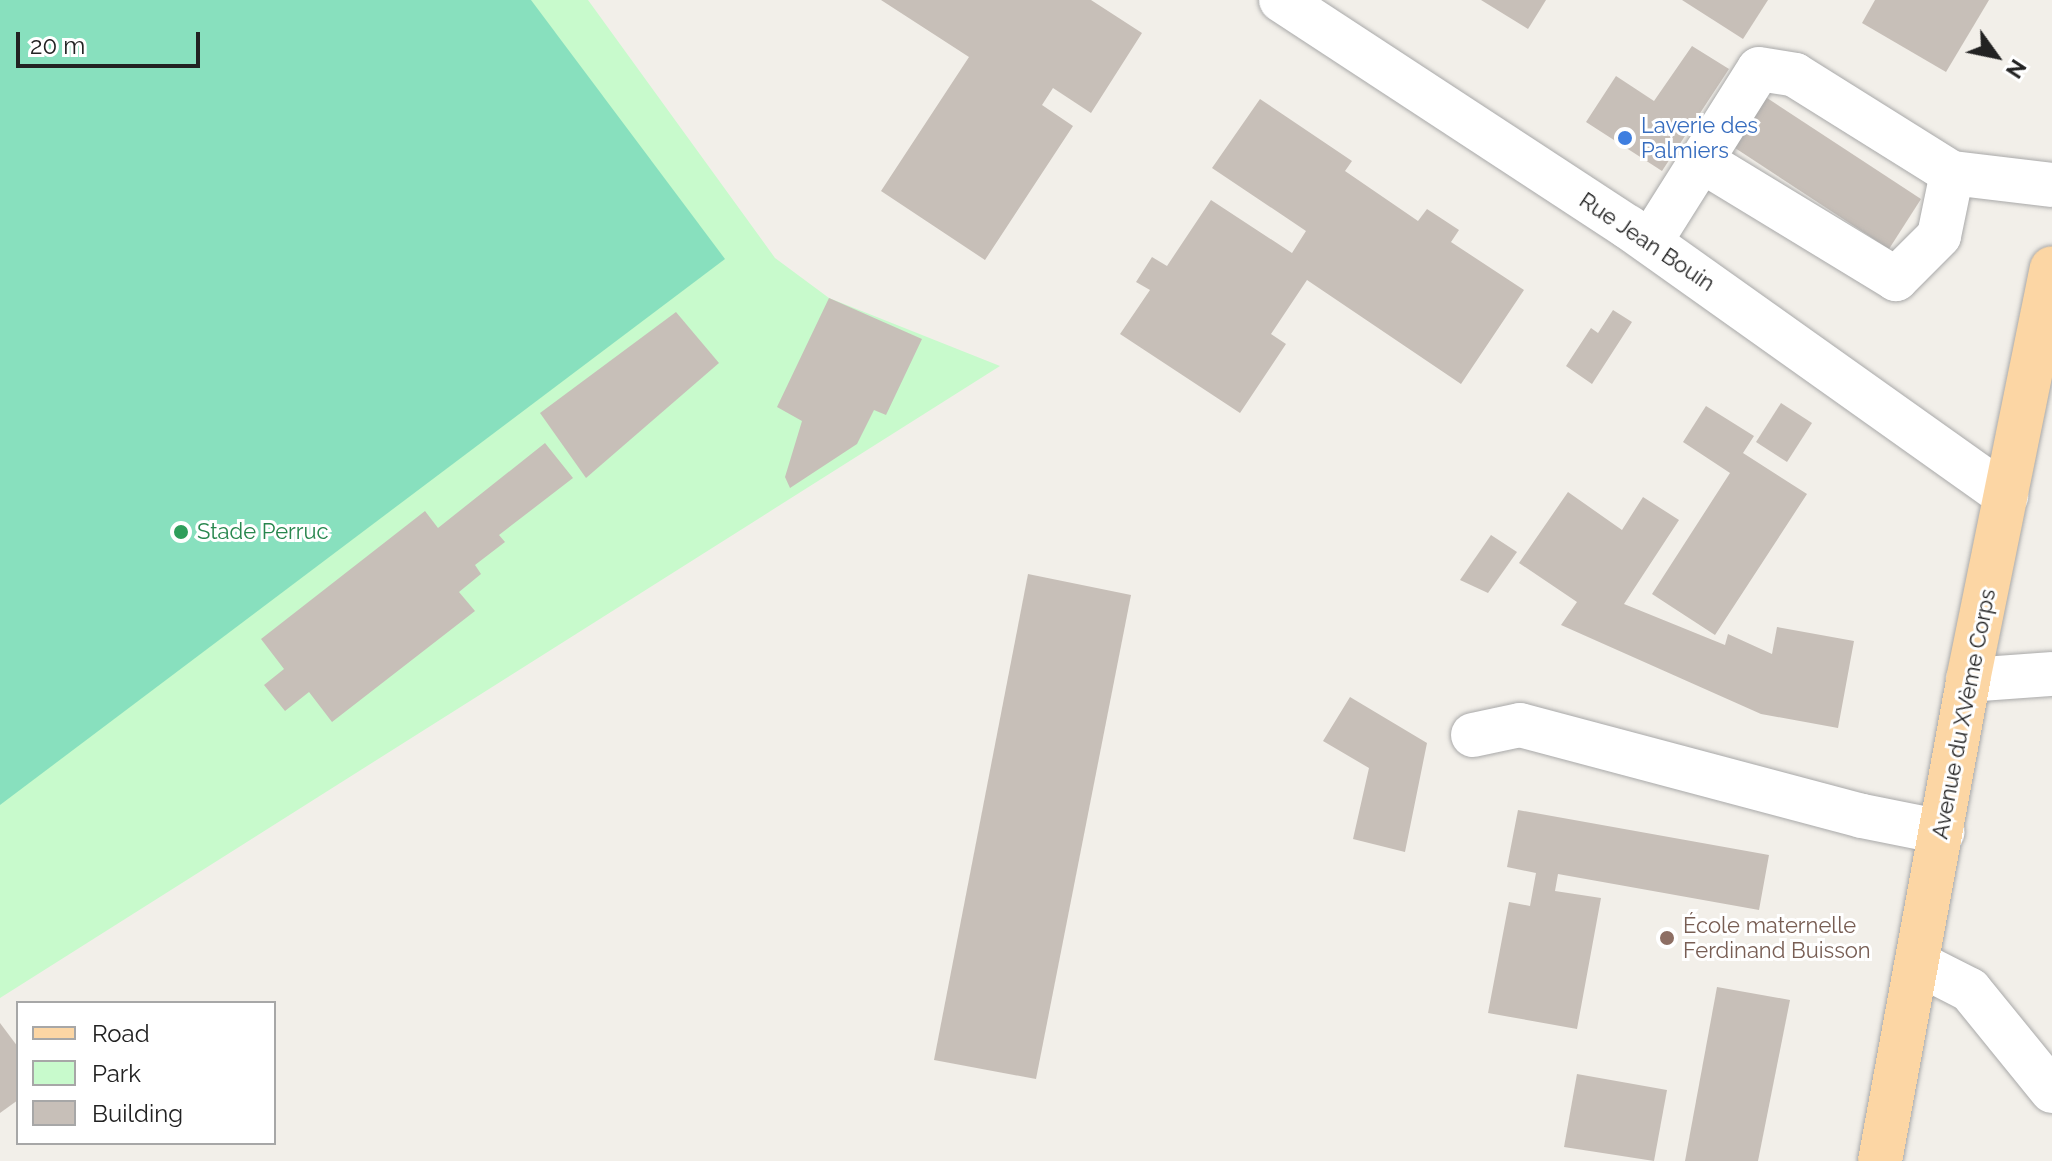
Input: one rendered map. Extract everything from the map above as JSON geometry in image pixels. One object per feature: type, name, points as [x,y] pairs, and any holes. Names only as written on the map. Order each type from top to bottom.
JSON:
[{"type":"main road","name":"Avenue du XVème Corps","points":[[1880,1161],[1919,964],[1968,680],[2052,268]]},
{"type":"street","name":"Rue Jean Bouin","points":[[1281,0],[1650,242],[2006,496]]},
{"type":"street","points":[[1650,242],[1759,69],[1795,75],[1952,173],[2052,185]]},
{"type":"street","points":[[1702,161],[1896,279],[1939,236],[1952,173]]},
{"type":"street","points":[[1968,680],[2052,674]]},
{"type":"street","points":[[1473,735],[1520,725],[1862,816],[1942,832]]},
{"type":"street","points":[[1919,964],[1970,990],[2052,1091]]},
{"type":"green space","name":"Stade Perruc","points":[[0,0],[588,0],[775,258],[829,298],[1000,366],[0,998]]},
{"type":"green space","name":"Stade Perruc","points":[[0,0],[531,0],[725,259],[0,805]]},
{"type":"building","points":[[881,0],[1091,0],[1142,33],[1091,113],[1053,88],[1042,105],[1073,126],[985,260],[881,191],[969,57]]},
{"type":"building","points":[[1481,0],[1546,0],[1528,29]]},
{"type":"building","points":[[1682,0],[1768,0],[1743,39]]},
{"type":"building","points":[[1875,0],[1989,0],[1946,72],[1862,23]]},
{"type":"building","points":[[1692,46],[1729,69],[1662,171],[1586,122],[1616,76],[1654,101]]},
{"type":"building","points":[[1761,94],[1921,199],[1889,249],[1729,144]]},
{"type":"building","points":[[1260,99],[1352,161],[1345,171],[1418,221],[1427,209],[1459,230],[1451,242],[1524,290],[1461,384],[1307,280],[1271,334],[1286,344],[1240,413],[1120,334],[1150,290],[1136,282],[1152,257],[1167,266],[1211,200],[1292,253],[1306,231],[1212,168]]},
{"type":"building","points":[[829,298],[922,339],[886,415],[874,410],[857,444],[790,488],[785,477],[802,421],[777,407]]},
{"type":"building","points":[[1613,310],[1632,322],[1592,384],[1566,366],[1591,328],[1598,333]]},
{"type":"building","points":[[676,312],[719,363],[586,478],[540,413]]},
{"type":"building","points":[[1781,403],[1812,423],[1787,462],[1756,442]]},
{"type":"building","points":[[1706,406],[1754,436],[1743,453],[1807,494],[1715,635],[1652,594],[1730,473],[1683,442]]},
{"type":"building","points":[[545,443],[573,478],[499,535],[505,542],[475,565],[481,574],[459,592],[475,611],[332,722],[309,692],[285,711],[264,685],[284,669],[261,639],[425,511],[438,528]]},
{"type":"building","points":[[1568,492],[1622,530],[1643,497],[1679,520],[1624,604],[1725,645],[1728,634],[1772,654],[1777,627],[1854,641],[1838,728],[1761,714],[1561,625],[1577,602],[1519,563]]},
{"type":"building","points":[[1491,535],[1517,552],[1488,593],[1460,580]]},
{"type":"building","points":[[1028,574],[1131,595],[1036,1079],[934,1060]]},
{"type":"building","points":[[1350,697],[1427,743],[1405,852],[1353,839],[1369,768],[1323,741]]},
{"type":"building","points":[[1518,810],[1769,855],[1759,910],[1558,874],[1555,891],[1601,898],[1577,1029],[1488,1013],[1509,902],[1530,906],[1536,873],[1507,867]]},
{"type":"building","points":[[1717,987],[1790,1000],[1758,1161],[1685,1161]]},
{"type":"building","points":[[0,1023],[16,1044],[16,1101],[0,1113]]},
{"type":"building","points":[[1577,1074],[1667,1090],[1654,1161],[1564,1147]]},
{"type":"place","name":"Laverie des Palmiers","points":[[1625,138]]},
{"type":"place","name":"Stade Perruc","points":[[181,532]]},
{"type":"place","name":"École maternelle Ferdinand Buisson","points":[[1667,938]]}]
